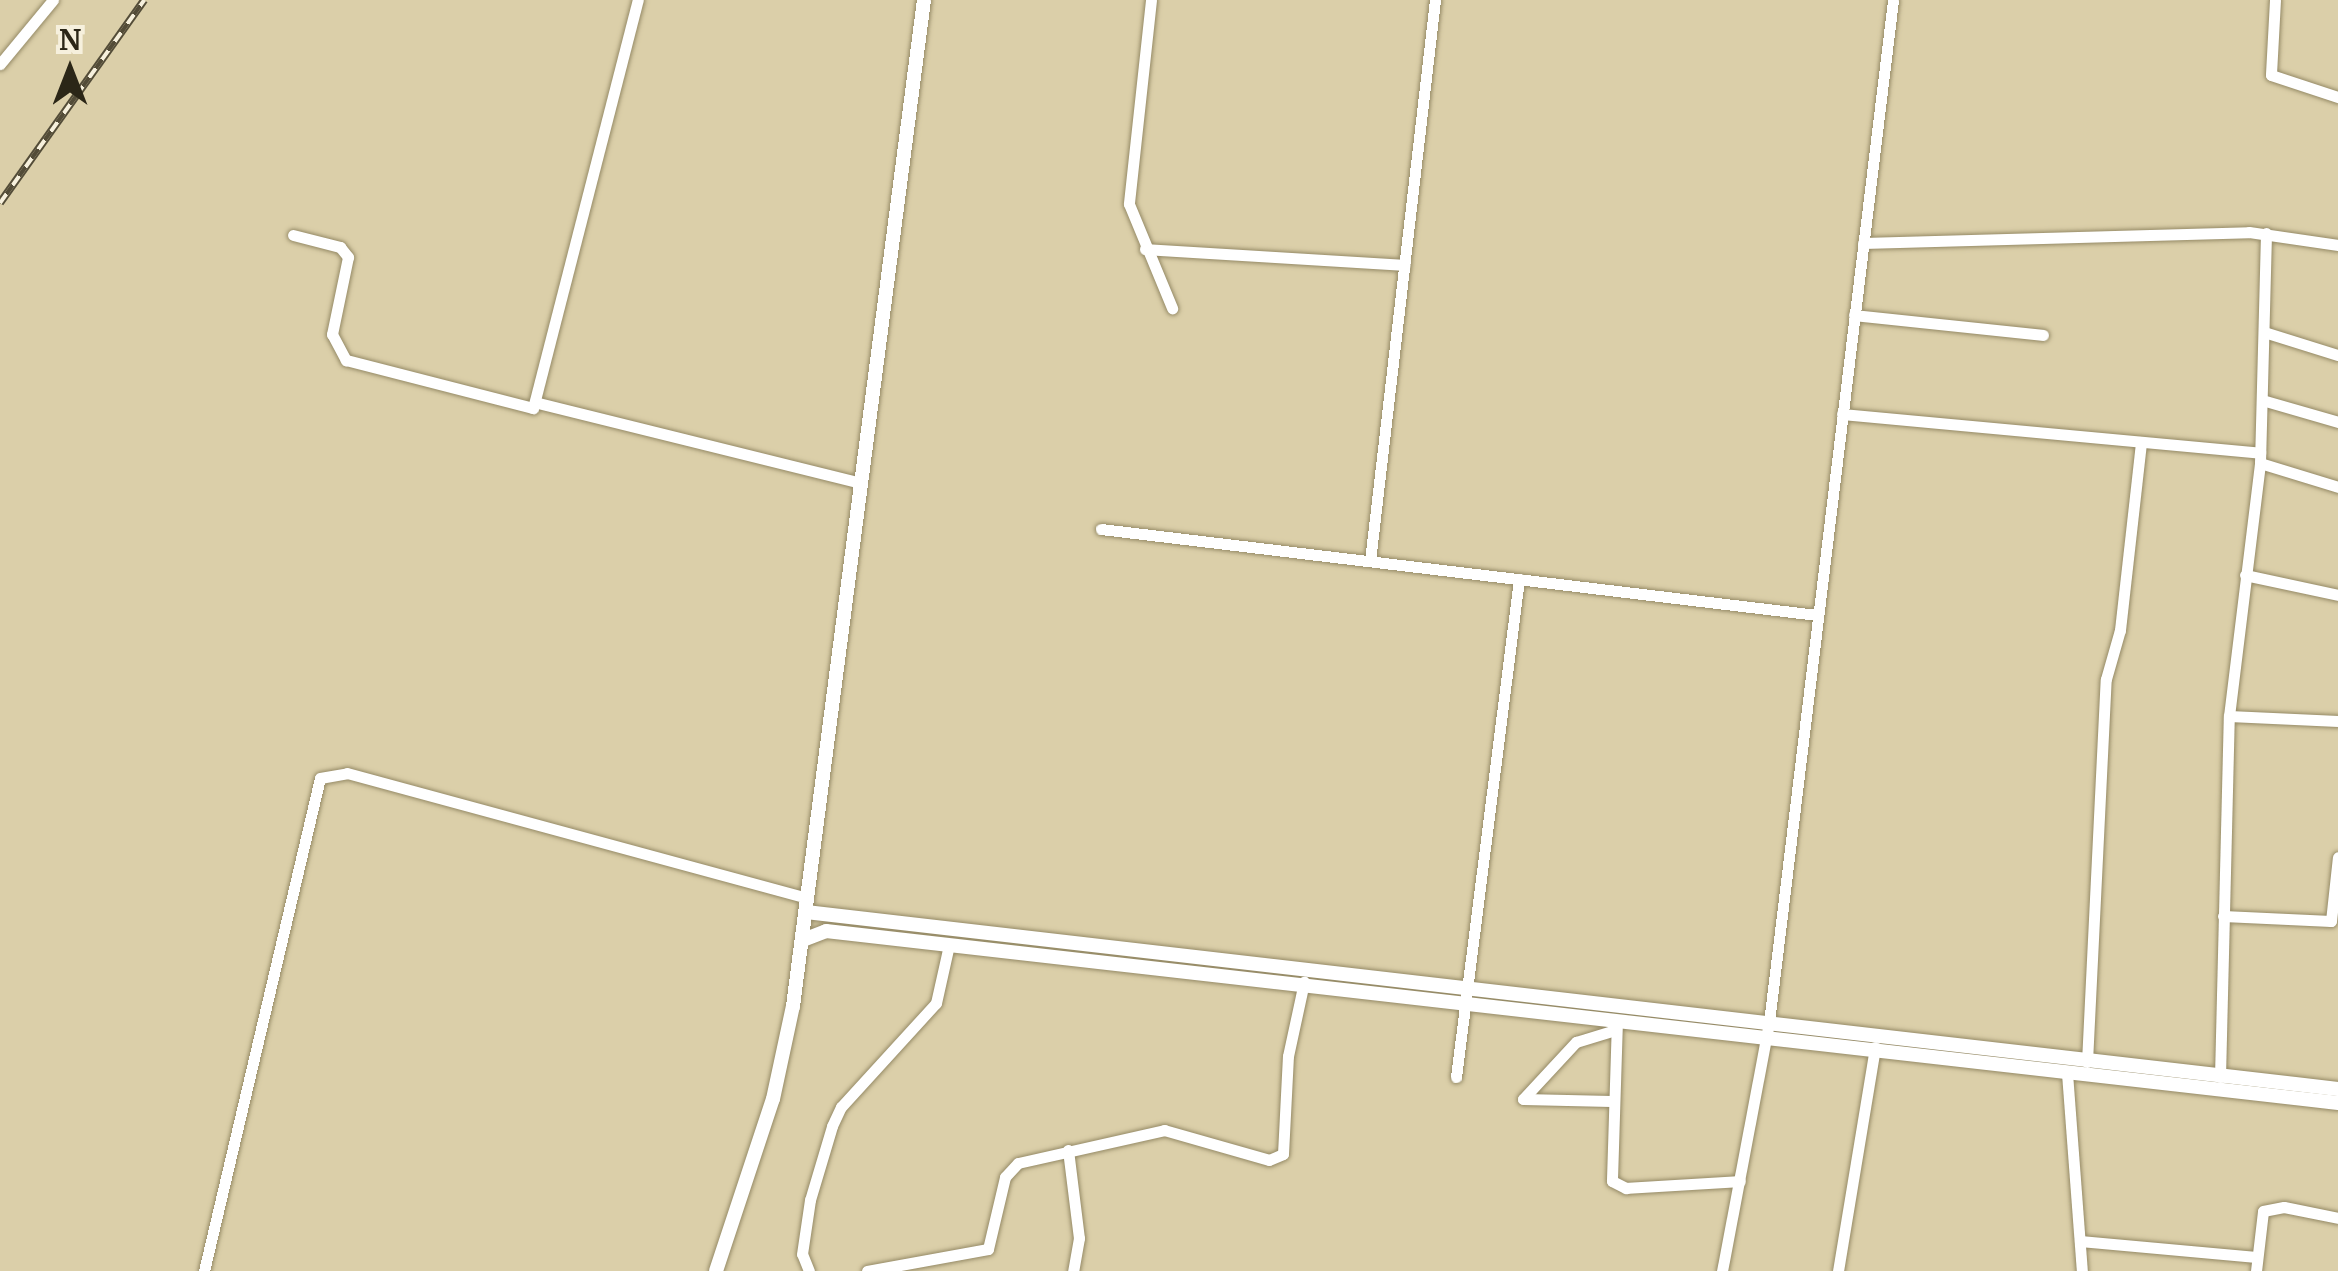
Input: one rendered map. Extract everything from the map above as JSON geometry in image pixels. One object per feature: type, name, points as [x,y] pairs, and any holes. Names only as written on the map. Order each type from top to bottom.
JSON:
[{"type":"street","points":[[0,64],[53,0]]},
{"type":"street","points":[[538,402],[638,0]]},
{"type":"street","points":[[716,1271],[773,1099],[803,940],[921,0]]},
{"type":"street","points":[[1151,0],[1130,189],[1132,221],[1172,308]]},
{"type":"street","points":[[1370,561],[1435,0]]},
{"type":"street","points":[[1722,1271],[1767,1028],[1893,0]]},
{"type":"street","points":[[2276,0],[2269,24],[2271,75],[2338,97]]},
{"type":"street","points":[[1863,243],[2266,232],[2338,245]]},
{"type":"street","points":[[2220,1077],[2228,716],[2260,458],[2266,232]]},
{"type":"street","points":[[293,235],[340,247],[348,257],[332,334],[346,360],[525,409],[538,402],[861,483]]},
{"type":"street","points":[[1145,248],[1404,265]]},
{"type":"street","points":[[1854,315],[2044,335]]},
{"type":"street","points":[[2264,332],[2338,354]]},
{"type":"street","points":[[2262,400],[2338,422]]},
{"type":"street","points":[[1842,414],[2140,442],[2260,458],[2338,487]]},
{"type":"street","points":[[2087,1062],[2106,679],[2120,630],[2140,442]]},
{"type":"street","points":[[1101,529],[1817,615]]},
{"type":"street","points":[[2245,575],[2338,595]]},
{"type":"street","points":[[1456,1076],[1520,580]]},
{"type":"street","points":[[2228,716],[2338,721]]},
{"type":"street","points":[[204,1271],[320,778],[346,773],[806,905],[1465,994],[2338,1089]]},
{"type":"street","points":[[2223,916],[2331,921],[2338,857]]},
{"type":"street","points":[[803,940],[826,931],[1304,982],[1465,994],[1616,1025],[1767,1028],[2067,1073],[2338,1104]]},
{"type":"street","points":[[808,1271],[802,1254],[807,1218],[832,1126],[841,1107],[936,1003],[949,945]]},
{"type":"street","points":[[868,1271],[988,1249],[1010,1169],[1068,1150],[1164,1130],[1269,1160],[1283,1154],[1288,1056],[1304,982]]},
{"type":"street","points":[[1616,1025],[1609,1175],[1618,1186],[1740,1180]]},
{"type":"street","points":[[1611,1101],[1523,1099],[1576,1042],[1616,1025]]},
{"type":"street","points":[[1838,1271],[1875,1047]]},
{"type":"street","points":[[2067,1073],[2082,1271]]},
{"type":"street","points":[[1068,1150],[1079,1238],[1072,1271]]},
{"type":"street","points":[[2256,1271],[2262,1217],[2271,1207],[2338,1218]]},
{"type":"street","points":[[2080,1241],[2256,1257]]},
{"type":"railway","points":[[0,203],[144,0]]}]
